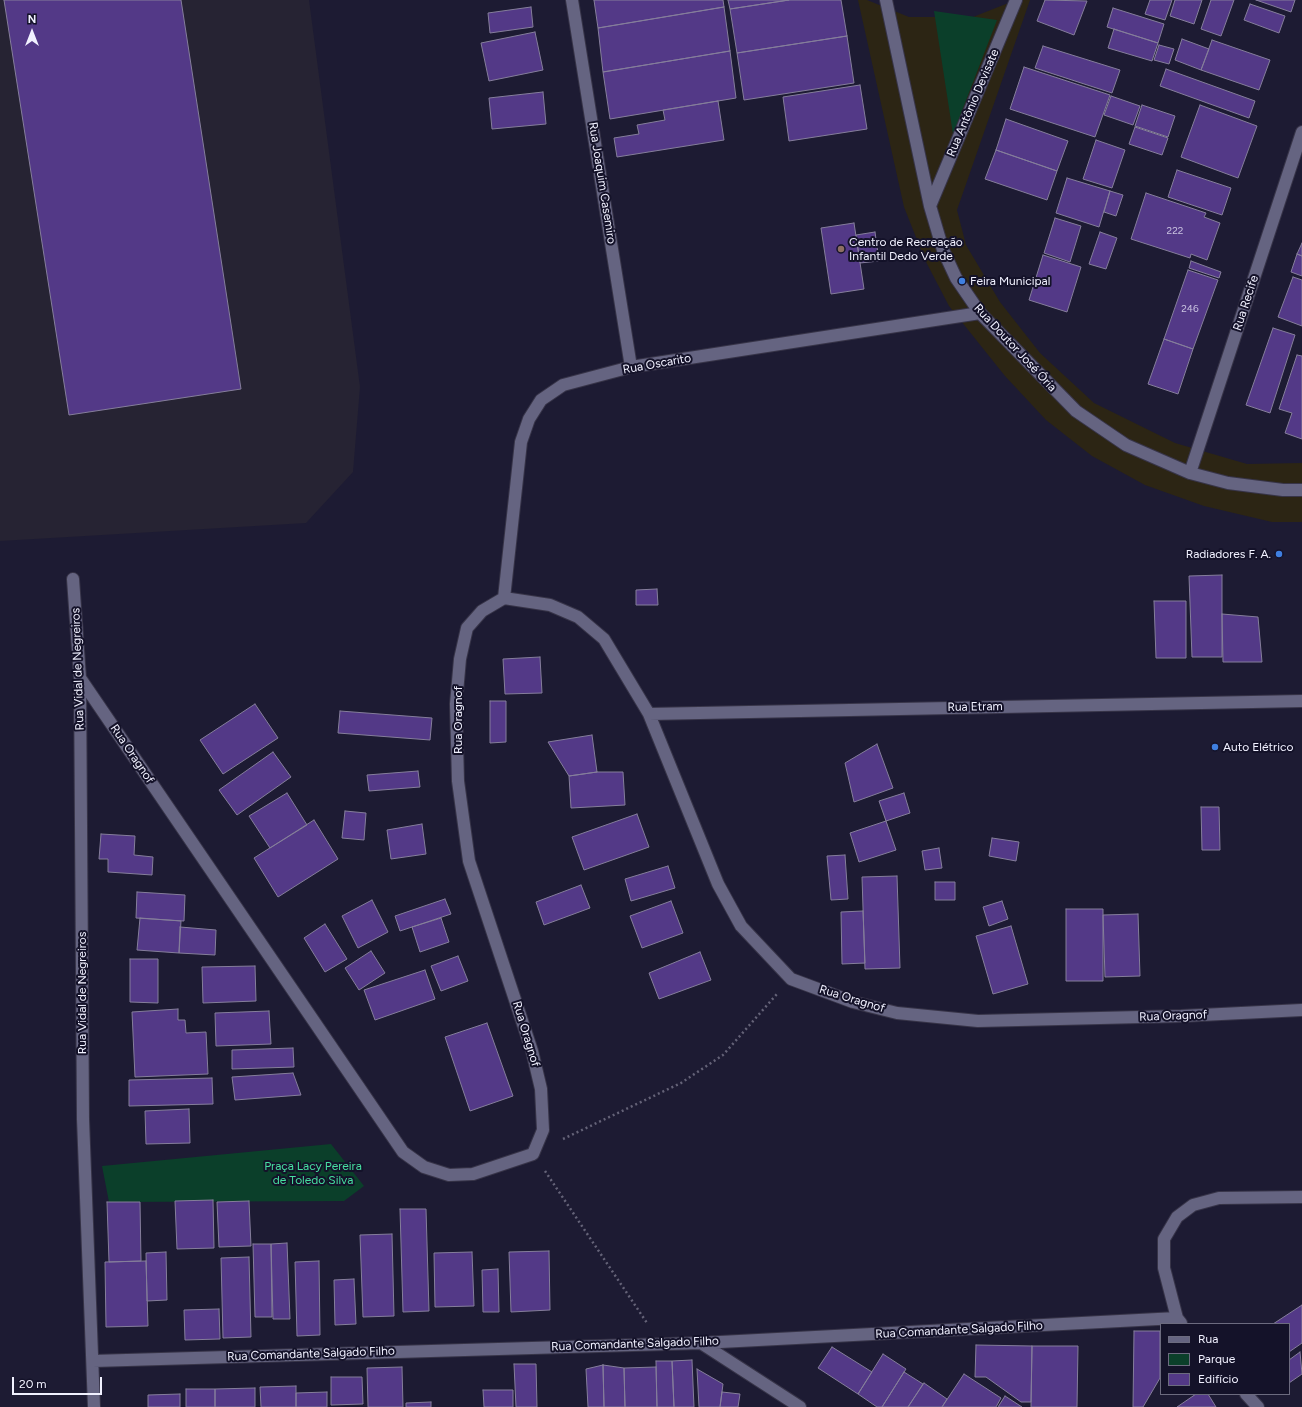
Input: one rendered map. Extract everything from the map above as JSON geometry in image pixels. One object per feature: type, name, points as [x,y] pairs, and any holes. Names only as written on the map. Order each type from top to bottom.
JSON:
[{"type":"street","name":"Rua Joaquim Casemiro","points":[[572,0],[631,367]]},
{"type":"street","name":"Rua Doutor José Ória","points":[[886,0],[930,206],[943,250],[956,278],[980,313],[1076,411],[1126,445],[1190,473],[1228,483],[1283,490],[1302,490]]},
{"type":"street","name":"Rua Antônio Devisate","points":[[930,206],[1016,0]]},
{"type":"street","name":"Rua Recife","points":[[1190,473],[1302,132]]},
{"type":"street","name":"Rua Oscarito","points":[[504,598],[522,442],[529,419],[541,400],[563,385],[631,367],[980,313]]},
{"type":"street","name":"Rua Vidal de Negreiros","points":[[73,579],[80,678],[83,1119],[94,1407]]},
{"type":"street","name":"Rua Oragnof","points":[[80,678],[403,1152],[424,1167],[449,1176],[473,1174],[533,1154],[543,1130],[541,1089],[532,1051],[469,861],[458,781],[456,704],[460,659],[468,628],[482,611],[504,598],[550,605],[578,617],[604,639],[649,714],[718,884],[741,926],[791,979],[853,1002],[897,1013],[978,1021],[1181,1016],[1302,1010]]},
{"type":"street","name":"Rua Etram","points":[[649,714],[1302,701]]},
{"type":"street","points":[[1179,1321],[1164,1268],[1164,1239],[1177,1217],[1193,1205],[1218,1198],[1302,1196]]},
{"type":"street","name":"Rua Comandante Salgado Filho","points":[[93,1361],[660,1343],[701,1343],[1179,1321]]},
{"type":"street","points":[[701,1343],[800,1407]]},
{"type":"street","points":[[1247,1395],[1258,1407]]},
{"type":"path","points":[[660,1343],[533,1154],[681,1083],[723,1055],[791,979]]},
{"type":"shaded area","points":[[0,0],[309,0],[360,387],[353,472],[306,523],[0,541]]},
{"type":"shaded area","name":"Feira Municipal","points":[[858,0],[867,0],[909,17],[973,17],[1016,0],[1030,0],[957,210],[966,245],[1000,302],[1040,353],[1094,403],[1175,443],[1247,464],[1302,463],[1302,522],[1272,522],[1204,506],[1145,485],[1092,456],[1046,420],[1005,376],[949,306],[925,260],[904,207]]},
{"type":"green space","points":[[934,11],[997,20],[953,134]]},
{"type":"green space","name":"Praça Lacy Pereira de Toledo Silva","points":[[331,1144],[364,1186],[344,1201],[109,1202],[102,1166]]},
{"type":"building","points":[[4,0],[181,0],[241,389],[69,415]]},
{"type":"building","points":[[594,0],[723,0],[724,7],[598,28]]},
{"type":"building","points":[[728,0],[789,0],[730,9]]},
{"type":"building","points":[[789,0],[841,0],[847,36],[737,53],[730,9]]},
{"type":"building","points":[[1045,0],[1087,1],[1074,35],[1037,21]]},
{"type":"building","points":[[1150,0],[1172,0],[1165,20],[1145,14]]},
{"type":"building","points":[[1175,0],[1202,0],[1194,24],[1170,16]]},
{"type":"building","points":[[1211,0],[1234,0],[1221,36],[1201,29]]},
{"type":"building","points":[[1256,0],[1295,0],[1291,12]]},
{"type":"building","points":[[1250,4],[1285,16],[1279,33],[1244,20]]},
{"type":"building","points":[[531,7],[533,27],[490,33],[488,13]]},
{"type":"building","points":[[724,7],[730,51],[603,72],[598,28]]},
{"type":"building","points":[[1113,8],[1164,24],[1158,43],[1107,27]]},
{"type":"building","points":[[1114,29],[1158,43],[1152,61],[1108,48]]},
{"type":"building","points":[[535,32],[543,70],[489,81],[481,43]]},
{"type":"building","points":[[847,36],[854,83],[744,100],[737,53]]},
{"type":"building","points":[[1182,39],[1209,49],[1201,70],[1175,60]]},
{"type":"building","points":[[1212,40],[1270,60],[1259,90],[1201,70]]},
{"type":"building","points":[[1159,45],[1174,49],[1169,64],[1154,60]]},
{"type":"building","points":[[1043,46],[1120,70],[1112,93],[1035,68]]},
{"type":"building","points":[[730,51],[736,98],[610,119],[603,72]]},
{"type":"building","points":[[1024,67],[1110,95],[1095,137],[1010,109]]},
{"type":"building","points":[[1166,69],[1255,101],[1249,118],[1160,86]]},
{"type":"building","points":[[860,85],[867,129],[789,141],[783,97]]},
{"type":"building","points":[[543,92],[546,124],[492,129],[489,98]]},
{"type":"building","points":[[1111,96],[1140,106],[1133,125],[1104,115]]},
{"type":"building","points":[[718,101],[724,140],[617,157],[614,138],[639,134],[637,125],[665,120],[663,110]]},
{"type":"building","points":[[1142,105],[1175,116],[1168,137],[1135,126]]},
{"type":"building","points":[[1200,105],[1257,126],[1238,178],[1181,157]]},
{"type":"building","points":[[1006,119],[1068,141],[1057,171],[996,150]]},
{"type":"building","points":[[1135,127],[1168,138],[1162,155],[1129,144]]},
{"type":"building","points":[[1096,140],[1125,150],[1112,188],[1083,179]]},
{"type":"building","points":[[996,150],[1057,171],[1047,200],[985,179]]},
{"type":"building","points":[[1177,170],[1231,188],[1222,215],[1168,197]]},
{"type":"building","points":[[1067,178],[1110,191],[1099,227],[1056,213]]},
{"type":"building","points":[[1110,191],[1123,195],[1116,216],[1104,212]]},
{"type":"building","points":[[1146,193],[1206,213],[1204,217],[1220,223],[1207,260],[1191,254],[1190,258],[1131,239]]},
{"type":"building","points":[[1055,218],[1081,226],[1070,262],[1044,253]]},
{"type":"building","name":"Centro de Recreação Infantil Dedo Verde","points":[[854,223],[864,289],[831,294],[821,228]]},
{"type":"building","points":[[875,232],[879,261],[860,263],[856,235]]},
{"type":"building","points":[[1100,232],[1117,238],[1106,269],[1089,264]]},
{"type":"building","points":[[1302,243],[1302,256],[1297,254]]},
{"type":"building","points":[[1297,254],[1302,256],[1302,276],[1291,272]]},
{"type":"building","points":[[1043,255],[1081,267],[1067,312],[1029,300]]},
{"type":"building","points":[[1191,261],[1221,272],[1219,278],[1189,268]]},
{"type":"building","points":[[1188,270],[1218,280],[1193,349],[1164,339]]},
{"type":"building","points":[[1293,277],[1302,280],[1302,326],[1278,317]]},
{"type":"building","points":[[1273,328],[1295,335],[1270,413],[1246,405]]},
{"type":"building","points":[[1164,339],[1193,349],[1178,394],[1148,384]]},
{"type":"building","points":[[1297,355],[1302,356],[1302,439],[1285,433],[1292,413],[1279,409]]},
{"type":"building","points":[[1222,575],[1222,657],[1192,657],[1189,576]]},
{"type":"building","points":[[657,589],[658,605],[636,605],[636,590]]},
{"type":"building","points":[[1154,601],[1186,601],[1186,658],[1156,658]]},
{"type":"building","points":[[1222,614],[1258,617],[1262,662],[1223,662]]},
{"type":"building","points":[[540,657],[542,693],[505,694],[503,659]]},
{"type":"building","points":[[490,701],[506,701],[506,742],[490,743]]},
{"type":"building","points":[[255,704],[278,738],[223,774],[200,740]]},
{"type":"building","points":[[340,711],[432,718],[430,740],[338,733]]},
{"type":"building","points":[[592,735],[597,772],[569,776],[548,742]]},
{"type":"building","points":[[877,744],[893,788],[854,802],[845,763]]},
{"type":"building","points":[[273,752],[291,777],[237,815],[219,790]]},
{"type":"building","points":[[418,771],[420,787],[369,791],[367,775]]},
{"type":"building","points":[[597,772],[623,772],[625,805],[571,808],[569,776]]},
{"type":"building","points":[[287,793],[307,825],[270,848],[249,816]]},
{"type":"building","points":[[904,793],[910,813],[886,821],[879,801]]},
{"type":"building","points":[[1201,807],[1219,807],[1220,850],[1202,850]]},
{"type":"building","points":[[345,811],[366,813],[364,840],[342,838]]},
{"type":"building","points":[[637,814],[649,847],[584,870],[572,837]]},
{"type":"building","points":[[314,820],[338,859],[278,897],[254,858]]},
{"type":"building","points":[[886,821],[896,850],[859,862],[850,833]]},
{"type":"building","points":[[422,824],[426,854],[391,859],[387,830]]},
{"type":"building","points":[[101,834],[135,836],[134,855],[153,857],[152,875],[108,872],[108,859],[99,859]]},
{"type":"building","points":[[992,838],[1019,842],[1016,861],[989,856]]},
{"type":"building","points":[[939,848],[942,868],[925,870],[922,851]]},
{"type":"building","points":[[845,855],[848,899],[831,900],[827,856]]},
{"type":"building","points":[[668,866],[675,888],[631,901],[625,879]]},
{"type":"building","points":[[897,876],[900,968],[865,969],[862,877]]},
{"type":"building","points":[[935,882],[955,882],[955,900],[935,900]]},
{"type":"building","points":[[581,885],[590,908],[544,925],[536,902]]},
{"type":"building","points":[[137,892],[185,895],[184,921],[136,918]]},
{"type":"building","points":[[445,899],[451,914],[400,931],[395,916]]},
{"type":"building","points":[[372,900],[388,932],[358,948],[342,916]]},
{"type":"building","points":[[671,901],[683,933],[642,948],[630,916]]},
{"type":"building","points":[[1002,901],[1008,919],[989,926],[983,907]]},
{"type":"building","points":[[1066,909],[1103,909],[1103,981],[1066,981]]},
{"type":"building","points":[[863,911],[865,963],[842,964],[841,912]]},
{"type":"building","points":[[1138,914],[1140,976],[1105,977],[1103,915]]},
{"type":"building","points":[[140,918],[181,921],[179,953],[137,950]]},
{"type":"building","points":[[441,918],[449,942],[420,952],[412,927]]},
{"type":"building","points":[[325,924],[347,959],[325,972],[304,938]]},
{"type":"building","points":[[1011,926],[1028,984],[993,994],[976,936]]},
{"type":"building","points":[[180,927],[216,930],[215,955],[179,953]]},
{"type":"building","points":[[371,951],[385,973],[359,990],[345,968]]},
{"type":"building","points":[[700,952],[711,980],[659,999],[649,973]]},
{"type":"building","points":[[458,956],[468,981],[441,991],[431,966]]},
{"type":"building","points":[[130,959],[158,959],[158,1003],[130,1002]]},
{"type":"building","points":[[255,966],[256,1001],[203,1003],[202,967]]},
{"type":"building","points":[[425,970],[435,999],[375,1020],[364,990]]},
{"type":"building","points":[[178,1009],[178,1020],[185,1020],[186,1033],[206,1032],[208,1074],[135,1077],[132,1012]]},
{"type":"building","points":[[269,1011],[271,1044],[216,1046],[215,1013]]},
{"type":"building","points":[[487,1023],[513,1096],[470,1111],[445,1037]]},
{"type":"building","points":[[293,1048],[294,1067],[232,1069],[232,1050]]},
{"type":"building","points":[[293,1073],[301,1095],[235,1100],[232,1077]]},
{"type":"building","points":[[212,1078],[213,1104],[129,1106],[129,1080]]},
{"type":"building","points":[[189,1109],[190,1143],[146,1144],[145,1111]]},
{"type":"building","points":[[213,1200],[214,1248],[177,1249],[175,1201]]},
{"type":"building","points":[[249,1201],[251,1246],[219,1247],[217,1202]]},
{"type":"building","points":[[107,1202],[140,1202],[141,1261],[109,1262]]},
{"type":"building","points":[[400,1209],[426,1209],[429,1311],[403,1312]]},
{"type":"building","points":[[392,1234],[394,1316],[363,1317],[360,1235]]},
{"type":"building","points":[[287,1243],[290,1319],[273,1319],[271,1244]]},
{"type":"building","points":[[253,1244],[271,1244],[272,1317],[255,1317]]},
{"type":"building","points":[[549,1251],[550,1310],[511,1312],[509,1252]]},
{"type":"building","points":[[166,1252],[167,1300],[147,1301],[146,1253]]},
{"type":"building","points":[[472,1252],[474,1306],[435,1307],[434,1253]]},
{"type":"building","points":[[249,1257],[251,1337],[223,1338],[221,1258]]},
{"type":"building","points":[[146,1261],[148,1326],[106,1327],[105,1262]]},
{"type":"building","points":[[319,1261],[320,1335],[297,1336],[295,1262]]},
{"type":"building","points":[[498,1269],[499,1312],[483,1312],[482,1270]]},
{"type":"building","points":[[354,1279],[356,1324],[335,1325],[334,1280]]},
{"type":"building","points":[[1302,1305],[1302,1343],[1290,1351],[1290,1323],[1275,1323]]},
{"type":"building","points":[[219,1309],[220,1339],[185,1340],[184,1310]]},
{"type":"building","points":[[1134,1331],[1160,1331],[1160,1378],[1143,1407],[1133,1407]]},
{"type":"building","points":[[976,1345],[1032,1346],[1031,1402],[1021,1402],[986,1377],[975,1377]]},
{"type":"building","points":[[1032,1346],[1078,1346],[1077,1407],[1031,1407]]},
{"type":"building","points":[[832,1347],[872,1372],[858,1394],[818,1368]]},
{"type":"building","points":[[1300,1352],[1302,1374],[1290,1382],[1290,1359]]},
{"type":"building","points":[[883,1354],[906,1369],[882,1407],[877,1407],[858,1394]]},
{"type":"building","points":[[692,1360],[694,1407],[674,1407],[672,1361]]},
{"type":"building","points":[[656,1361],[672,1361],[674,1407],[657,1407]]},
{"type":"building","points":[[514,1364],[536,1364],[537,1407],[516,1407]]},
{"type":"building","points":[[603,1365],[604,1407],[588,1407],[586,1369]]},
{"type":"building","points":[[603,1365],[624,1368],[625,1407],[604,1407]]},
{"type":"building","points":[[402,1367],[403,1407],[368,1407],[367,1368]]},
{"type":"building","points":[[656,1367],[657,1407],[625,1407],[624,1368]]},
{"type":"building","points":[[697,1369],[723,1384],[720,1407],[699,1407]]},
{"type":"building","points":[[904,1372],[923,1384],[908,1407],[882,1407]]},
{"type":"building","points":[[964,1374],[1001,1398],[996,1407],[942,1407]]},
{"type":"building","points":[[331,1377],[362,1377],[363,1404],[331,1405]]},
{"type":"building","points":[[924,1383],[947,1399],[942,1407],[908,1407]]},
{"type":"building","points":[[296,1386],[296,1407],[261,1407],[260,1387]]},
{"type":"building","points":[[255,1388],[255,1407],[215,1407],[215,1389]]},
{"type":"building","points":[[186,1389],[215,1389],[215,1407],[186,1407]]},
{"type":"building","points":[[483,1390],[513,1390],[513,1407],[484,1407]]},
{"type":"building","points":[[327,1392],[327,1407],[296,1407],[296,1393]]},
{"type":"building","points":[[722,1392],[740,1394],[738,1407],[720,1407]]},
{"type":"building","points":[[180,1394],[180,1407],[148,1407],[148,1395]]},
{"type":"building","points":[[1195,1395],[1209,1395],[1216,1407],[1177,1407]]},
{"type":"building","points":[[1005,1396],[1022,1407],[998,1407]]},
{"type":"building","points":[[431,1402],[431,1407],[406,1407],[406,1403]]},
{"type":"place","name":"Centro de Recreação Infantil Dedo Verde","points":[[841,249]]},
{"type":"place","name":"Feira Municipal","points":[[962,281]]},
{"type":"place","name":"Radiadores F. A.","points":[[1279,554]]},
{"type":"place","name":"Auto Elétrico","points":[[1215,747]]}]
